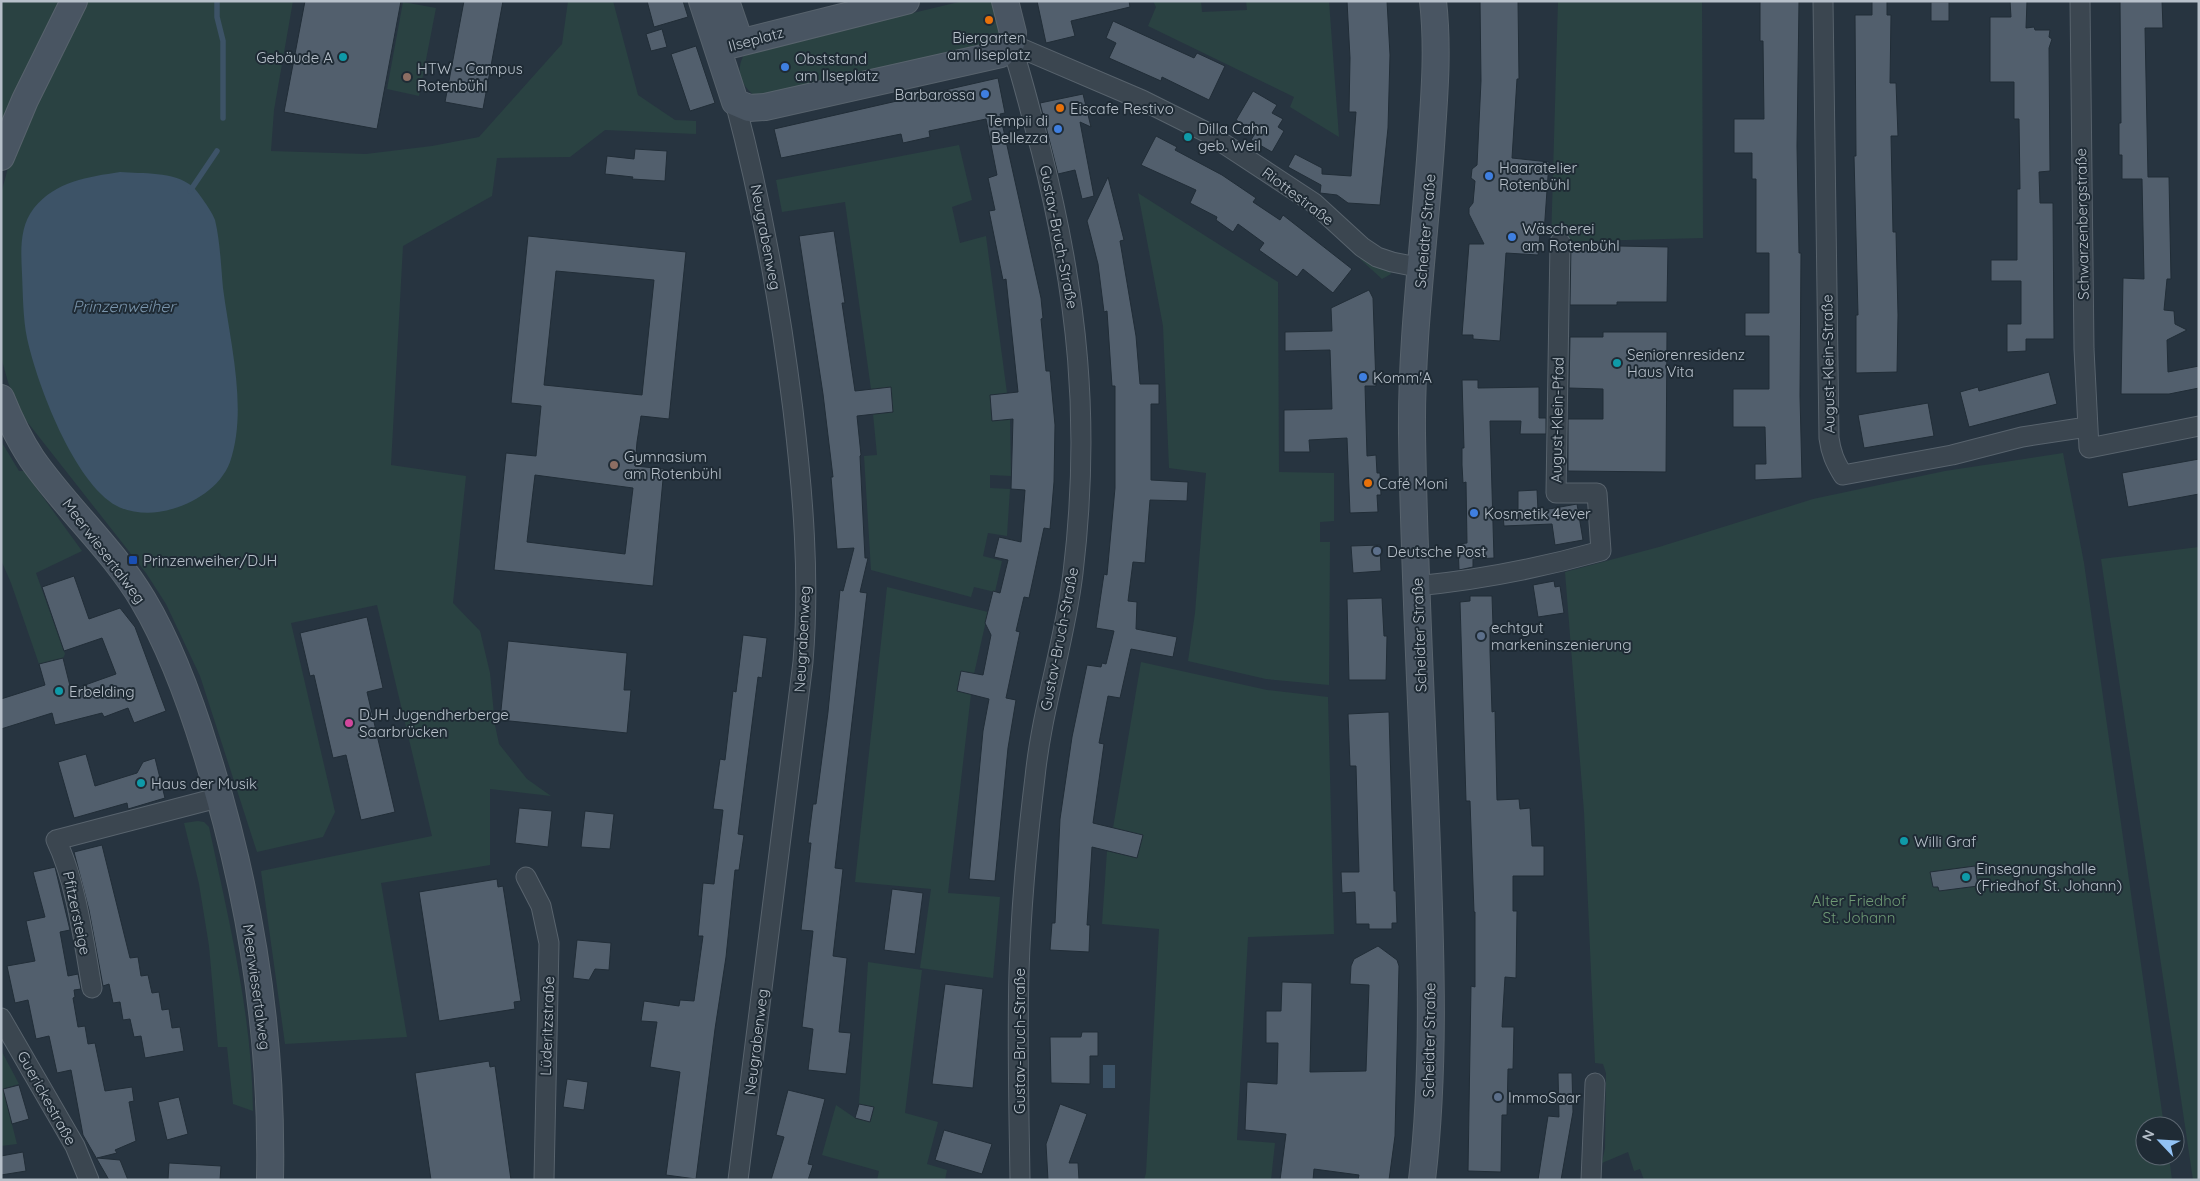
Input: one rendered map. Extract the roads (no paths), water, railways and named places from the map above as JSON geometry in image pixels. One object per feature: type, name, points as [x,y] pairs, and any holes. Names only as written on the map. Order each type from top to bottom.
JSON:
[{"type":"main road","points":[[1,157],[25,100],[74,1]]},
{"type":"main road","points":[[702,1],[729,45]]},
{"type":"main road","points":[[726,1],[729,45]]},
{"type":"main road","name":"Ilseplatz","points":[[736,102],[729,45],[906,1]]},
{"type":"main road","points":[[736,102],[749,108],[762,108],[1001,54],[1011,44],[1013,33],[1005,1]]},
{"type":"main road","name":"Scheidter Straße","points":[[1422,1180],[1428,1079],[1430,938],[1416,586],[1412,401],[1436,89],[1436,24],[1433,1]]},
{"type":"main road","name":"Meerwiesertalweg","points":[[1,398],[32,458],[120,568],[142,599],[174,662],[187,694],[221,797],[239,867],[268,1053],[270,1180]]},
{"type":"street","name":"August-Klein-Straße","points":[[1823,1],[1829,438],[1832,457],[1837,466],[1844,475],[1853,474],[1952,455],[2022,437],[2087,427]]},
{"type":"street","name":"Schwarzenbergstraße","points":[[2080,1],[2083,310],[2089,448],[2199,426]]},
{"type":"street","name":"Riottestraße","points":[[1011,44],[1108,84],[1206,132],[1314,203],[1362,247],[1377,257],[1422,268]]},
{"type":"street","name":"Gustav-Bruch-Straße","points":[[1011,44],[1050,188],[1068,271],[1076,323],[1082,447],[1073,574],[1065,624],[1044,714],[1035,772],[1026,859],[1019,975],[1020,1180]]},
{"type":"street","name":"Neugrabenweg","points":[[736,102],[765,227],[783,328],[799,460],[806,589],[803,662],[738,1180]]},
{"type":"street","name":"August-Klein-Pfad","points":[[1416,586],[1556,564],[1600,551],[1597,494],[1556,492],[1560,242]]},
{"type":"street","name":"Pfitzersteige","points":[[92,988],[64,856],[56,840],[221,797]]},
{"type":"street","name":"Lüderitzstraße","points":[[526,877],[541,906],[548,943],[544,1180]]},
{"type":"street","name":"Guerickestraße","points":[[1,1018],[71,1140],[89,1180]]},
{"type":"street","points":[[1591,1180],[1595,1083]]},
{"type":"water","name":"Prinzenweiher","points":[[120,172],[158,174],[184,181],[194,188],[211,212],[215,220],[218,236],[223,288],[236,376],[238,398],[235,442],[230,462],[225,472],[210,490],[190,502],[180,507],[153,513],[131,511],[117,506],[101,494],[86,477],[60,431],[39,380],[27,338],[25,323],[21,248],[23,231],[29,215],[43,199],[62,186],[85,178]]},
{"type":"water","points":[[1103,1065],[1115,1065],[1115,1088],[1103,1088]]},
{"type":"waterway","points":[[217,1],[217,17],[223,41],[223,118]]},
{"type":"waterway","points":[[190,191],[217,151]]},
{"type":"place","name":"Biergarten am Ilseplatz","points":[[989,20]]},
{"type":"place","name":"Gebäude A","points":[[343,57]]},
{"type":"place","name":"Obststand am Ilseplatz","points":[[785,67]]},
{"type":"place","name":"HTW - Campus Rotenbühl","points":[[407,77]]},
{"type":"place","name":"Barbarossa","points":[[985,94]]},
{"type":"place","name":"Eiscafe Restivo","points":[[1060,108]]},
{"type":"place","name":"Tempii di Bellezza","points":[[1058,129]]},
{"type":"place","name":"Dilla Cahn geb. Weil","points":[[1188,137]]},
{"type":"place","name":"Haaratelier Rotenbühl","points":[[1489,176]]},
{"type":"place","name":"Wäscherei am Rotenbühl","points":[[1512,237]]},
{"type":"place","name":"Seniorenresidenz Haus Vita","points":[[1617,363]]},
{"type":"place","name":"Komm'A","points":[[1363,377]]},
{"type":"place","name":"Gymnasium am Rotenbühl","points":[[614,465]]},
{"type":"place","name":"Café Moni","points":[[1368,483]]},
{"type":"place","name":"Kosmetik 4ever","points":[[1474,513]]},
{"type":"place","name":"Deutsche Post","points":[[1377,551]]},
{"type":"place","name":"Prinzenweiher/DJH","points":[[133,560]]},
{"type":"place","name":"echtgut markeninszenierung","points":[[1481,636]]},
{"type":"place","name":"Erbelding","points":[[59,691]]},
{"type":"place","name":"DJH Jugendherberge Saarbrücken","points":[[349,723]]},
{"type":"place","name":"Haus der Musik","points":[[141,783]]},
{"type":"place","name":"Willi Graf","points":[[1904,841]]},
{"type":"place","name":"Einsegnungshalle (Friedhof St. Johann)","points":[[1966,877]]},
{"type":"place","name":"ImmoSaar","points":[[1498,1097]]},
{"type":"park label","name":"Alter Friedhof St. Johann","points":[[1859,908]]}]
